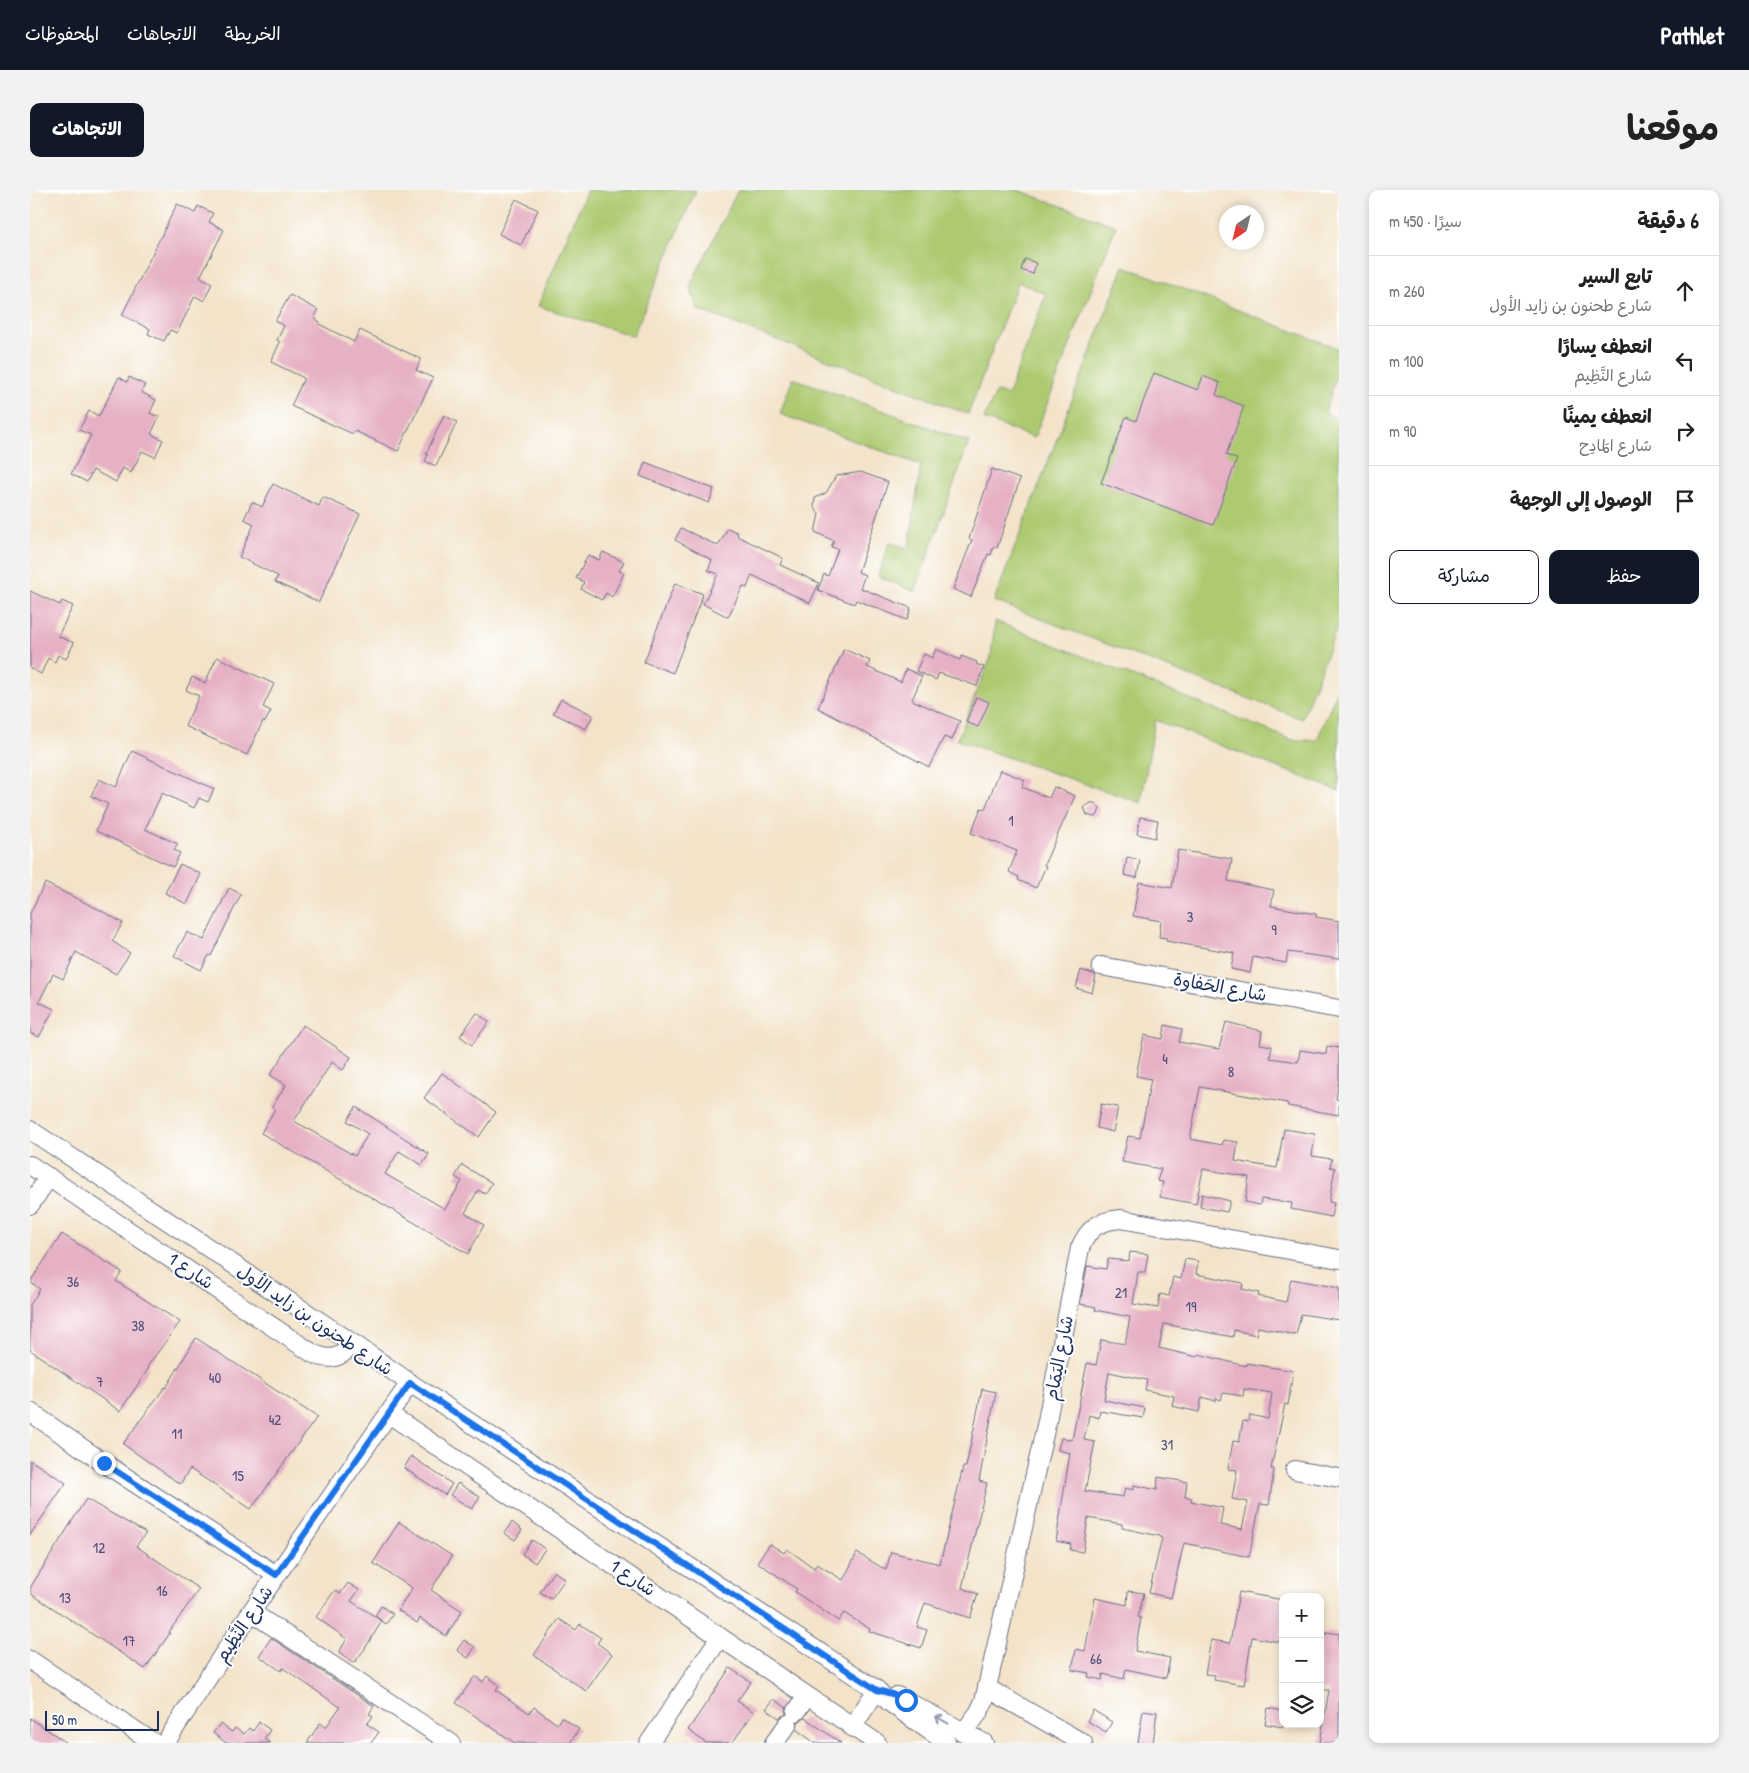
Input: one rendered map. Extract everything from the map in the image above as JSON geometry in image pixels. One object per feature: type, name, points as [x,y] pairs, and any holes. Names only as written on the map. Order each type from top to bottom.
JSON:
[{"type":"street","name":"شارع الحَفاوة","points":[[1101,966],[1339,1009]]},
{"type":"street","name":"شارع طحنون بن زايد الأول","points":[[30,1130],[877,1690],[896,1707],[947,1743]]},
{"type":"street","name":"شارع 1","points":[[30,1165],[312,1352],[320,1356],[335,1358],[343,1356],[354,1344]]},
{"type":"street","points":[[30,1205],[49,1177]]},
{"type":"street","name":"شارع اليَمَام","points":[[964,1732],[979,1712],[984,1701],[1047,1421],[1080,1248],[1085,1236],[1094,1227],[1107,1220],[1121,1219],[1339,1259]]},
{"type":"street","name":"شارع النَّظِيم","points":[[165,1743],[276,1575],[410,1383]]},
{"type":"street","points":[[30,1412],[104,1463],[276,1575]]},
{"type":"street","name":"شارع 1","points":[[389,1414],[877,1743]]},
{"type":"street","points":[[1295,1470],[1339,1478]]},
{"type":"street","points":[[251,1612],[451,1743]]},
{"type":"street","points":[[649,1743],[720,1637]]},
{"type":"street","points":[[30,1660],[154,1743]]},
{"type":"street","points":[[987,1688],[1083,1743]]},
{"type":"street","name":"شارع طحنون بن زايد الأول","points":[[877,1690],[906,1700],[984,1743]]},
{"type":"street","points":[[852,1727],[877,1690]]},
{"type":"street","points":[[774,1743],[807,1696]]},
{"type":"green space","points":[[587,190],[696,190],[633,336],[538,306]]},
{"type":"green space","points":[[738,190],[1018,190],[1116,226],[1034,438],[984,419],[996,392],[1008,395],[1046,294],[1018,282],[968,414],[697,309],[690,286]]},
{"type":"green space","points":[[1124,266],[1339,349],[1339,368],[1325,413],[1339,419],[1339,622],[1302,719],[994,601]]},
{"type":"green space","points":[[793,378],[969,442],[915,592],[878,576],[889,543],[909,548],[921,465],[780,414]]},
{"type":"green space","points":[[995,621],[1292,740],[1317,740],[1339,686],[1339,791],[1155,720],[1141,803],[957,740],[991,657]]},
{"type":"building","points":[[516,199],[538,210],[521,245],[499,234]]},
{"type":"building","points":[[177,204],[195,213],[198,206],[213,213],[209,222],[224,230],[200,277],[212,283],[204,301],[195,296],[177,333],[170,330],[164,341],[148,334],[150,329],[122,315]]},
{"type":"building","points":[[1025,259],[1036,263],[1033,274],[1021,270]]},
{"type":"building","points":[[290,295],[318,310],[314,318],[320,322],[319,324],[354,342],[360,330],[421,359],[416,370],[433,378],[398,451],[355,431],[353,434],[291,406],[304,378],[271,362],[280,342],[277,340],[284,326],[275,321]]},
{"type":"building","points":[[1154,373],[1198,390],[1203,376],[1220,383],[1216,395],[1244,406],[1226,455],[1237,459],[1213,525],[1101,483],[1126,417],[1136,421]]},
{"type":"building","points":[[119,377],[127,382],[129,377],[145,385],[141,392],[156,400],[150,413],[159,417],[151,434],[163,440],[155,457],[142,451],[131,473],[123,468],[116,482],[93,470],[87,482],[71,474],[91,435],[79,430],[89,411],[99,416]]},
{"type":"building","points":[[444,415],[457,422],[436,466],[425,461],[428,455],[426,454]]},
{"type":"building","points":[[645,462],[714,489],[709,503],[640,476]]},
{"type":"building","points":[[992,469],[1020,479],[997,548],[993,547],[991,555],[988,554],[971,597],[953,589],[972,540],[969,539]]},
{"type":"building","points":[[861,472],[888,482],[858,572],[865,575],[860,588],[911,608],[907,620],[856,600],[854,604],[818,590],[824,574],[828,576],[838,549],[831,547],[834,541],[815,532],[819,514],[814,507],[815,498],[826,493],[836,476]]},
{"type":"building","points":[[273,484],[319,506],[323,497],[360,514],[319,602],[275,582],[278,576],[239,557],[254,524],[244,519],[252,502],[262,507]]},
{"type":"building","points":[[681,528],[718,546],[728,528],[738,533],[737,536],[783,558],[780,565],[819,583],[810,603],[752,575],[747,588],[743,586],[728,617],[703,604],[718,574],[708,570],[712,560],[675,540]]},
{"type":"building","points":[[603,552],[624,562],[619,571],[624,573],[612,597],[606,593],[602,600],[581,589],[584,582],[576,578],[588,555],[599,560]]},
{"type":"building","points":[[675,583],[703,594],[673,673],[644,662]]},
{"type":"building","points":[[30,591],[60,605],[62,601],[73,606],[58,636],[74,643],[66,659],[58,655],[55,662],[48,658],[41,674],[30,668]]},
{"type":"building","points":[[844,649],[870,661],[867,667],[901,682],[906,669],[922,676],[912,700],[960,721],[952,740],[944,737],[929,767],[818,708]]},
{"type":"building","points":[[936,649],[960,660],[961,656],[977,662],[976,664],[984,667],[977,686],[939,673],[936,680],[916,671],[924,654],[932,658]]},
{"type":"building","points":[[217,657],[274,684],[263,707],[271,711],[265,722],[263,721],[247,755],[185,726],[199,696],[186,690],[192,677],[205,683]]},
{"type":"building","points":[[976,697],[989,702],[978,727],[966,722]]},
{"type":"building","points":[[561,699],[593,715],[586,729],[553,713]]},
{"type":"building","points":[[132,751],[214,789],[208,802],[199,798],[194,808],[162,793],[145,829],[178,844],[174,850],[180,853],[173,867],[96,831],[108,804],[91,796],[99,779],[116,787]]},
{"type":"building","points":[[1000,770],[1025,780],[1022,787],[1049,798],[1054,787],[1075,796],[1044,865],[1046,866],[1036,888],[1018,880],[1019,877],[1009,872],[1017,851],[971,833],[981,808],[985,809]]},
{"type":"building","points":[[1095,803],[1100,809],[1097,816],[1094,817],[1087,815],[1084,807]]},
{"type":"building","points":[[1140,817],[1158,820],[1155,838],[1137,834]]},
{"type":"building","points":[[1178,850],[1232,859],[1228,881],[1274,890],[1271,906],[1316,914],[1316,917],[1339,921],[1339,959],[1288,952],[1286,963],[1253,957],[1250,973],[1231,969],[1234,953],[1166,941],[1167,938],[1159,937],[1161,921],[1133,916],[1139,882],[1172,888]]},
{"type":"building","points":[[1127,857],[1140,860],[1137,878],[1124,875]]},
{"type":"building","points":[[180,864],[201,874],[187,904],[165,893]]},
{"type":"building","points":[[45,883],[123,923],[112,941],[130,953],[116,974],[76,952],[63,979],[53,974],[39,1002],[54,1009],[39,1037],[30,1033],[30,913]]},
{"type":"building","points":[[229,888],[241,894],[211,956],[209,955],[201,970],[174,956],[187,932],[204,940]]},
{"type":"building","points":[[1081,970],[1096,975],[1092,993],[1076,988]]},
{"type":"building","points":[[477,1013],[489,1022],[472,1045],[460,1036]]},
{"type":"building","points":[[1226,1022],[1262,1031],[1260,1044],[1272,1046],[1270,1058],[1298,1062],[1300,1050],[1326,1054],[1327,1046],[1339,1048],[1339,1081],[1336,1099],[1339,1100],[1339,1115],[1200,1087],[1190,1139],[1222,1145],[1223,1140],[1238,1142],[1235,1161],[1277,1168],[1284,1129],[1315,1134],[1312,1156],[1332,1159],[1330,1167],[1335,1168],[1329,1202],[1334,1203],[1331,1217],[1291,1209],[1292,1203],[1261,1199],[1260,1205],[1245,1202],[1249,1177],[1203,1169],[1196,1204],[1160,1197],[1163,1182],[1157,1181],[1161,1169],[1122,1162],[1128,1136],[1140,1138],[1151,1079],[1136,1076],[1144,1035],[1163,1039],[1165,1025],[1182,1029],[1179,1042],[1219,1049]]},
{"type":"building","points":[[303,1025],[351,1057],[343,1070],[332,1062],[294,1121],[355,1156],[368,1134],[347,1121],[356,1107],[429,1154],[422,1165],[399,1151],[385,1174],[445,1209],[462,1181],[455,1177],[462,1165],[492,1183],[485,1194],[478,1190],[465,1213],[484,1225],[468,1254],[261,1133],[275,1109],[272,1107],[286,1085],[270,1075]]},
{"type":"building","points":[[442,1073],[496,1112],[479,1137],[424,1098]]},
{"type":"building","points":[[1101,1104],[1118,1107],[1113,1132],[1097,1128]]},
{"type":"building","points":[[1202,1194],[1230,1201],[1227,1212],[1200,1207]]},
{"type":"building","points":[[62,1234],[122,1272],[116,1281],[180,1322],[147,1367],[149,1368],[120,1411],[30,1350],[30,1305],[40,1289],[30,1282]]},
{"type":"building","points":[[1130,1252],[1148,1254],[1145,1272],[1138,1272],[1133,1304],[1158,1308],[1160,1294],[1169,1296],[1173,1277],[1181,1279],[1185,1259],[1198,1261],[1196,1274],[1243,1283],[1242,1289],[1259,1293],[1258,1296],[1286,1302],[1291,1279],[1339,1288],[1339,1320],[1301,1314],[1296,1335],[1258,1327],[1256,1335],[1234,1330],[1233,1337],[1164,1324],[1159,1348],[1197,1357],[1198,1354],[1246,1366],[1247,1363],[1293,1371],[1288,1405],[1285,1404],[1271,1469],[1274,1469],[1269,1505],[1260,1504],[1249,1557],[1184,1543],[1171,1598],[1149,1593],[1162,1538],[1160,1536],[1122,1528],[1122,1524],[1088,1518],[1083,1552],[1070,1550],[1071,1544],[1056,1541],[1070,1453],[1058,1450],[1061,1438],[1072,1440],[1087,1363],[1096,1365],[1101,1340],[1125,1344],[1130,1317],[1095,1310],[1096,1307],[1080,1304],[1087,1266],[1106,1269],[1108,1259],[1129,1261]],"holes":[[[1109,1372],[1147,1380],[1145,1390],[1174,1396],[1172,1406],[1199,1412],[1202,1397],[1216,1401],[1216,1398],[1221,1400],[1223,1393],[1243,1396],[1244,1389],[1272,1393],[1268,1419],[1250,1415],[1248,1422],[1243,1421],[1239,1442],[1233,1441],[1228,1469],[1237,1470],[1232,1499],[1248,1502],[1242,1529],[1220,1525],[1223,1508],[1191,1501],[1192,1498],[1185,1497],[1187,1482],[1158,1477],[1157,1490],[1134,1485],[1134,1490],[1125,1488],[1123,1497],[1085,1491],[1095,1442],[1084,1440],[1089,1415],[1099,1418],[1100,1411],[1143,1418],[1145,1408],[1104,1400]]]},
{"type":"building","points":[[196,1338],[317,1417],[251,1509],[190,1469],[180,1484],[123,1444],[166,1388]]},
{"type":"building","points":[[982,1389],[996,1392],[979,1481],[987,1483],[962,1588],[978,1594],[970,1618],[925,1603],[917,1627],[927,1630],[921,1648],[869,1631],[870,1629],[844,1613],[838,1621],[795,1592],[797,1589],[757,1562],[770,1544],[784,1553],[787,1549],[814,1568],[817,1564],[843,1580],[857,1553],[886,1570],[891,1552],[940,1564],[963,1467],[966,1467]]},
{"type":"building","points":[[411,1456],[452,1484],[445,1495],[404,1468]]},
{"type":"building","points":[[30,1460],[66,1483],[30,1535]]},
{"type":"building","points":[[458,1483],[480,1497],[472,1509],[450,1495]]},
{"type":"building","points":[[86,1499],[146,1533],[136,1546],[199,1589],[145,1669],[30,1593],[30,1588]]},
{"type":"building","points":[[399,1522],[452,1556],[431,1590],[462,1611],[446,1636],[420,1618],[417,1623],[398,1610],[412,1588],[373,1563]]},
{"type":"building","points":[[512,1522],[522,1530],[515,1540],[504,1533]]},
{"type":"building","points":[[532,1540],[545,1549],[535,1563],[522,1554]]},
{"type":"building","points":[[554,1571],[565,1579],[551,1599],[540,1592]]},
{"type":"building","points":[[348,1583],[359,1590],[351,1601],[382,1621],[354,1663],[339,1652],[347,1639],[316,1617],[335,1590],[340,1594]]},
{"type":"building","points":[[1128,1591],[1144,1593],[1138,1617],[1141,1618],[1135,1651],[1170,1658],[1166,1678],[1126,1669],[1124,1679],[1103,1674],[1102,1680],[1088,1677],[1089,1673],[1072,1670],[1076,1649],[1085,1651],[1095,1598],[1127,1605]]},
{"type":"building","points":[[1239,1592],[1279,1599],[1279,1642],[1252,1637],[1244,1685],[1214,1680],[1215,1675],[1205,1674],[1211,1640],[1230,1643]]},
{"type":"building","points":[[381,1606],[393,1614],[386,1624],[375,1616]]},
{"type":"building","points":[[559,1619],[576,1630],[580,1624],[601,1638],[597,1643],[612,1654],[586,1691],[534,1655]]},
{"type":"building","points":[[1327,1632],[1339,1634],[1339,1743],[1320,1743],[1329,1690],[1324,1690],[1324,1634],[1327,1634]]},
{"type":"building","points":[[271,1638],[374,1706],[369,1714],[373,1716],[367,1724],[379,1732],[371,1743],[307,1743],[320,1723],[326,1727],[340,1707],[283,1668],[281,1671],[259,1656]]},
{"type":"building","points":[[464,1640],[475,1647],[468,1658],[457,1650]]},
{"type":"building","points":[[730,1668],[751,1682],[737,1701],[754,1712],[732,1743],[706,1743],[688,1730]]},
{"type":"building","points":[[475,1676],[483,1682],[487,1676],[499,1685],[496,1690],[529,1713],[534,1707],[557,1724],[561,1717],[579,1729],[570,1743],[515,1743],[456,1703]]},
{"type":"building","points":[[774,1699],[787,1708],[786,1714],[779,1718],[766,1709]]},
{"type":"building","points":[[1268,1708],[1279,1710],[1279,1726],[1265,1724]]},
{"type":"building","points":[[1093,1710],[1112,1722],[1106,1732],[1087,1721]]},
{"type":"building","points":[[1143,1710],[1157,1712],[1153,1743],[1138,1743]]},
{"type":"building","points":[[30,1718],[67,1743],[30,1743]]},
{"type":"building","points":[[805,1718],[841,1743],[815,1743],[797,1730],[798,1722]]},
{"type":"building","points":[[259,1722],[270,1730],[264,1739],[270,1743],[225,1743],[213,1733],[220,1724],[232,1732],[235,1728],[244,1734],[249,1728],[253,1731]]},
{"type":"route","points":[[104,1463],[276,1575],[410,1383],[877,1690],[906,1700]]}]
